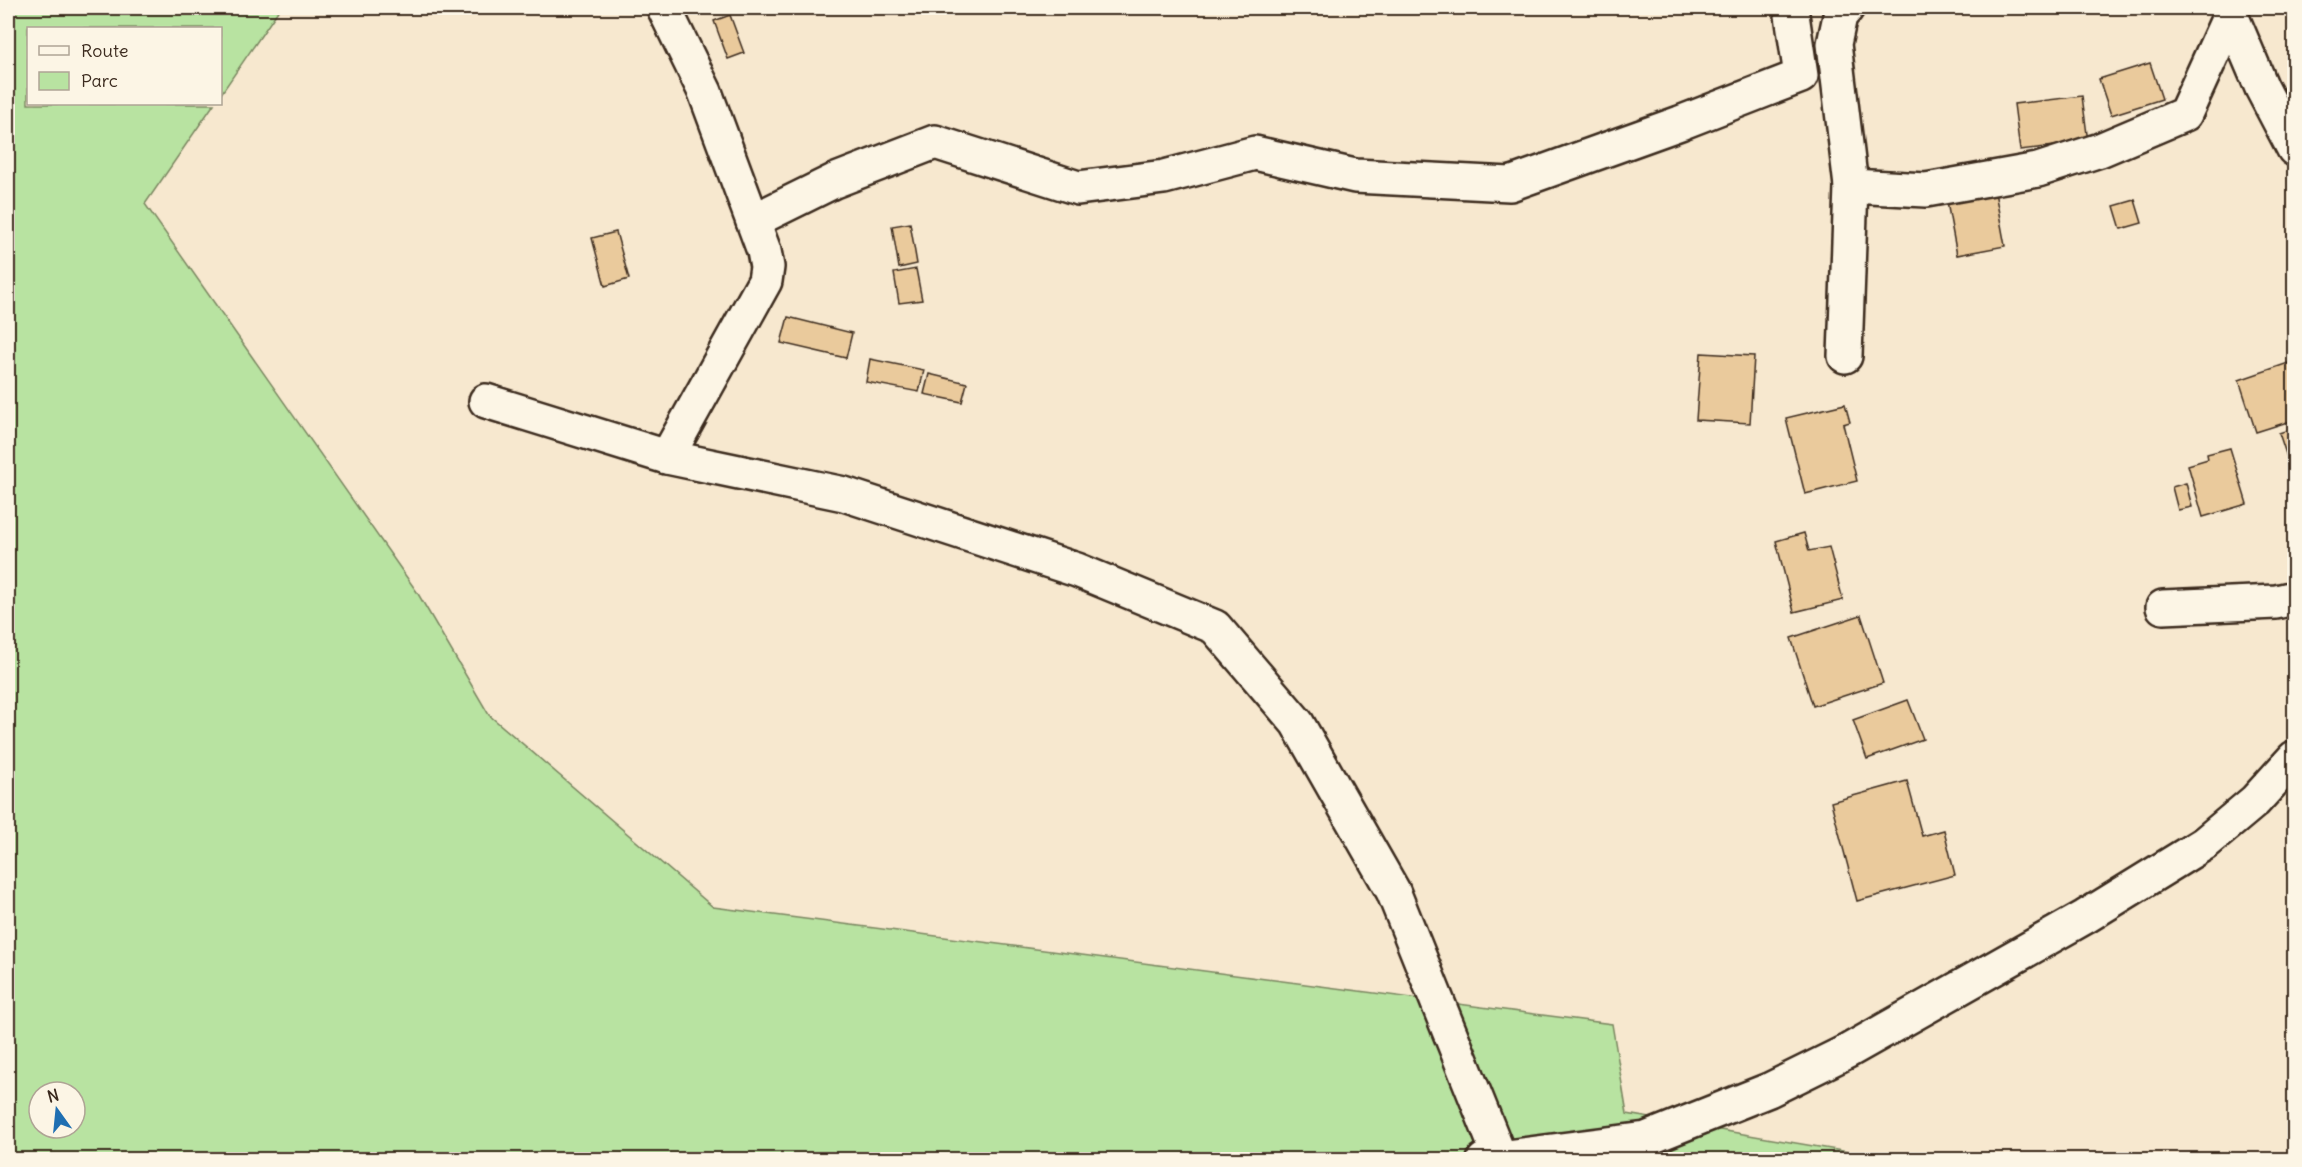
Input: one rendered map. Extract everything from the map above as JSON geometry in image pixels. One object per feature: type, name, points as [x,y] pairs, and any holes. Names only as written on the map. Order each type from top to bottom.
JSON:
[{"type":"street","points":[[664,8],[705,92],[768,267],[765,281],[667,457]]},
{"type":"street","points":[[753,221],[834,181],[935,142],[1078,188],[1164,177],[1255,153],[1355,176],[1510,184],[1680,123],[1801,76],[1791,8]]},
{"type":"street","points":[[1845,356],[1851,186],[1834,44],[1840,16],[1847,8]]},
{"type":"street","points":[[1851,186],[1926,190],[2038,170],[2100,150],[2168,122],[2185,114],[2230,10]]},
{"type":"street","points":[[2230,10],[2262,88],[2295,149]]},
{"type":"street","points":[[486,401],[667,457],[844,494],[1077,570],[1215,627],[1297,723],[1393,891],[1495,1158],[1646,1139],[1769,1090],[1848,1051],[2085,917],[2205,843],[2255,801],[2295,758]]},
{"type":"street","points":[[2163,608],[2276,603],[2295,598]]},
{"type":"green space","points":[[8,8],[280,8],[222,93],[222,27],[27,27],[27,105],[213,105],[145,204],[417,592],[489,715],[713,907],[1612,1024],[1627,1114],[1854,1153],[2087,1159],[8,1159]]},
{"type":"building","points":[[730,15],[744,53],[728,59],[714,21]]},
{"type":"building","points":[[2150,63],[2162,99],[2111,115],[2099,79]]},
{"type":"building","points":[[2082,96],[2088,142],[2020,150],[2014,104]]},
{"type":"building","points":[[1995,192],[2005,246],[1957,255],[1947,202]]},
{"type":"building","points":[[2135,200],[2142,223],[2121,229],[2114,206]]},
{"type":"building","points":[[910,223],[917,264],[899,268],[892,226]]},
{"type":"building","points":[[616,232],[629,279],[605,286],[592,238]]},
{"type":"building","points":[[916,269],[922,300],[899,303],[894,273]]},
{"type":"building","points":[[788,317],[852,333],[846,358],[781,343]]},
{"type":"building","points":[[1701,353],[1754,356],[1750,423],[1696,420]]},
{"type":"building","points":[[870,359],[924,370],[919,392],[866,382]]},
{"type":"building","points":[[2294,361],[2294,420],[2256,432],[2239,380]]},
{"type":"building","points":[[929,374],[967,383],[962,402],[924,394]]},
{"type":"building","points":[[1845,404],[1850,422],[1843,424],[1857,481],[1805,494],[1786,418]]},
{"type":"building","points":[[2294,428],[2294,455],[2287,457],[2279,433]]},
{"type":"building","points":[[2230,448],[2247,504],[2203,517],[2188,465],[2208,459],[2207,454]]},
{"type":"building","points":[[2186,483],[2192,507],[2178,510],[2172,487]]},
{"type":"building","points":[[1804,533],[1809,551],[1829,547],[1843,600],[1794,612],[1776,541]]},
{"type":"building","points":[[1861,615],[1883,683],[1813,706],[1791,638]]},
{"type":"building","points":[[1908,700],[1923,739],[1867,759],[1853,720]]},
{"type":"building","points":[[1907,781],[1922,836],[1944,830],[1955,875],[1857,901],[1831,802]]}]
